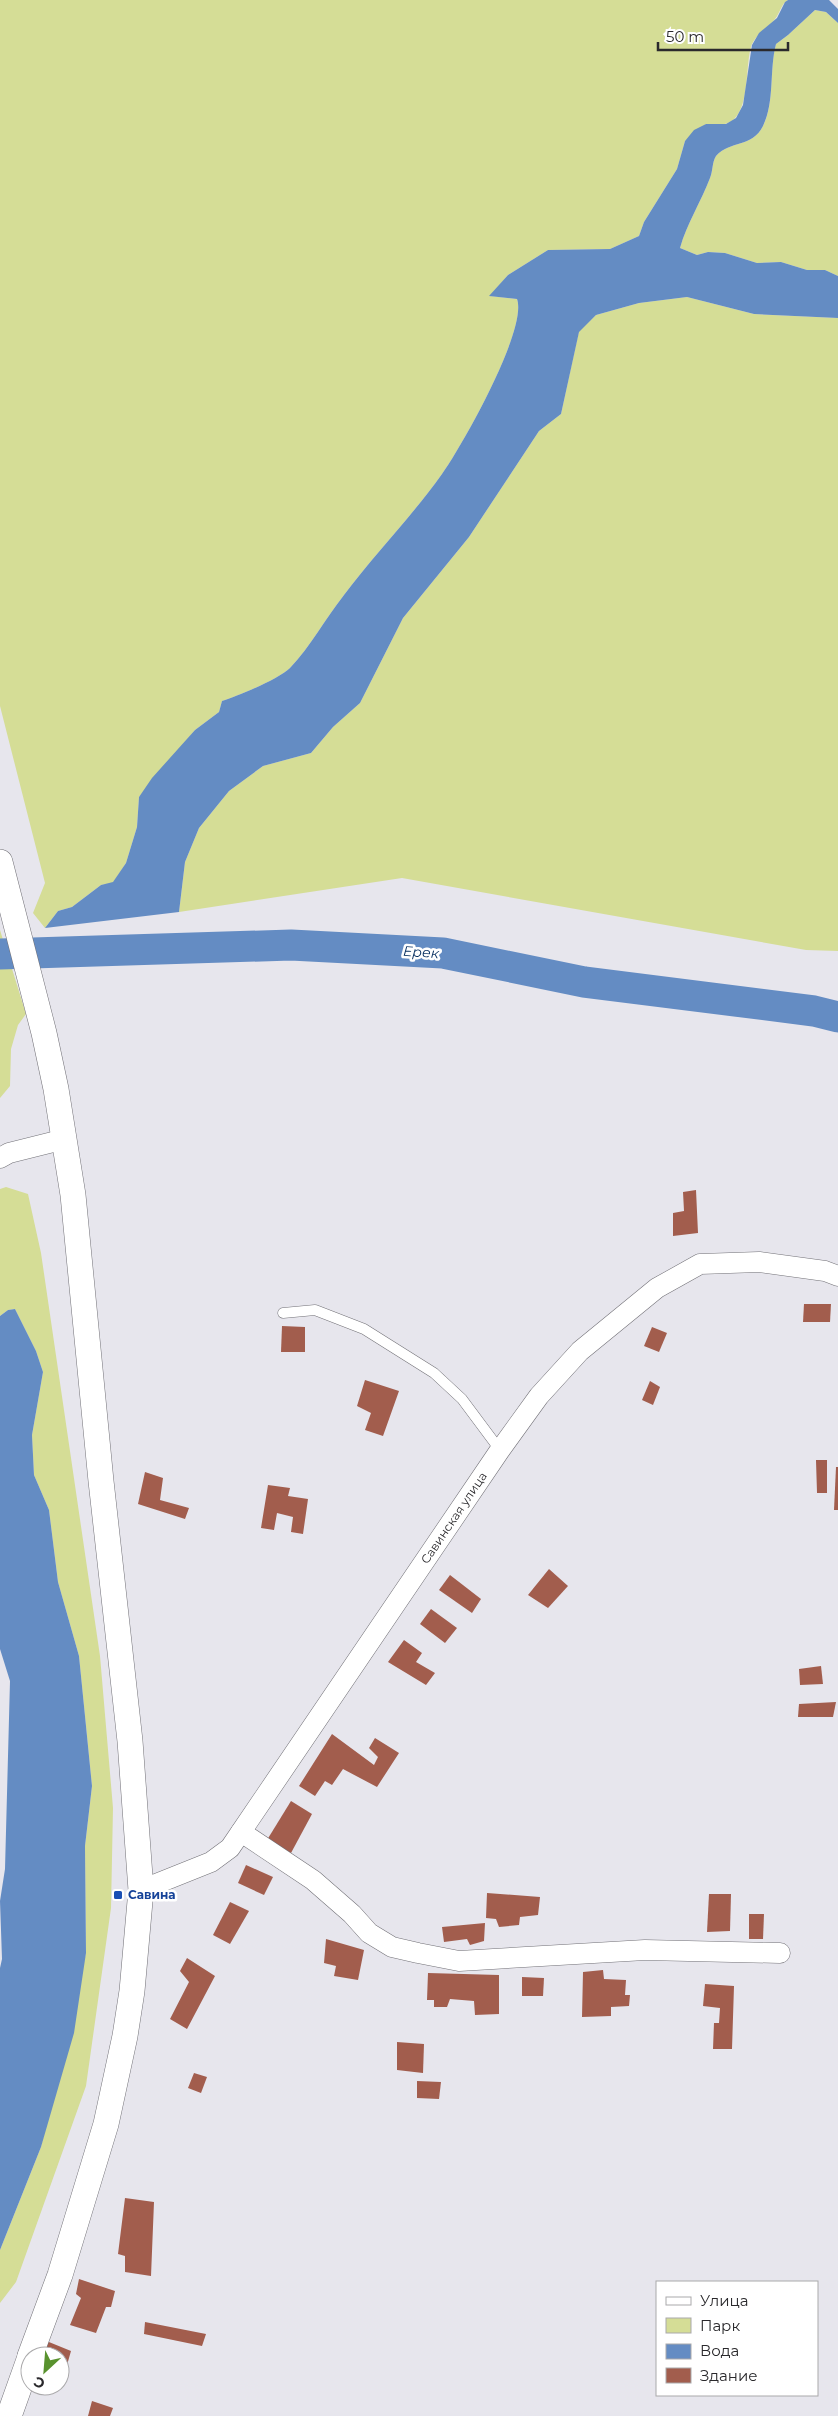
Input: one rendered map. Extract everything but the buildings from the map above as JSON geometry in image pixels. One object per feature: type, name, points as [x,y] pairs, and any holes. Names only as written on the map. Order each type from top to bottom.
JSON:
[{"type":"street","points":[[0,862],[44,1033],[65,1139],[73,1195],[101,1480],[130,1741],[141,1890],[136,1958],[128,2018],[106,2124],[65,2258],[34,2346]]},
{"type":"street","points":[[0,1158],[8,1153],[65,1139]]},
{"type":"street","name":"Савинская улица","points":[[141,1890],[211,1862],[230,1848],[500,1450],[539,1396],[580,1351],[657,1288],[700,1264],[759,1262],[825,1271],[838,1276]]},
{"type":"street","points":[[241,1832],[313,1880],[352,1914],[369,1933],[392,1946],[418,1953],[460,1961],[645,1950],[780,1953]]},
{"type":"street","points":[[9,2416],[20,2385]]},
{"type":"lane","points":[[282,1313],[315,1310],[364,1329],[434,1373],[462,1399],[500,1450]]},
{"type":"green space","points":[[0,0],[788,0],[775,19],[752,44],[746,89],[739,112],[734,120],[725,124],[706,124],[685,141],[677,169],[644,222],[639,236],[610,249],[548,250],[508,275],[490,296],[517,299],[518,314],[513,335],[491,387],[464,439],[442,474],[337,604],[305,651],[290,668],[268,682],[222,701],[219,712],[195,730],[139,797],[137,827],[126,863],[113,883],[101,885],[72,907],[58,911],[45,928],[33,913],[45,883],[0,706]]},
{"type":"green space","points":[[815,10],[826,12],[838,23],[838,276],[825,270],[807,270],[781,262],[757,263],[725,253],[708,252],[697,255],[680,248],[686,230],[710,178],[716,156],[728,148],[753,138],[763,126],[767,117],[771,96],[776,44]]},
{"type":"green space","points":[[687,297],[754,314],[838,318],[838,951],[806,950],[402,878],[179,912],[185,862],[199,828],[229,791],[263,766],[311,753],[333,727],[360,703],[403,618],[469,537],[539,431],[561,414],[579,331],[596,315],[639,303]]},
{"type":"green space","points":[[0,930],[26,1014],[18,1025],[11,1049],[10,1086],[0,1098]]},
{"type":"green space","points":[[6,1187],[28,1194],[41,1253],[100,1656],[113,1808],[111,1908],[86,2086],[16,2282],[0,2303],[0,2250],[41,2147],[86,1953],[85,1846],[92,1786],[79,1656],[58,1582],[49,1510],[34,1475],[32,1435],[43,1372],[36,1351],[15,1309],[8,1310],[0,1316],[0,1189]]},
{"type":"water","points":[[788,0],[829,0],[838,9],[838,23],[826,12],[815,10],[776,44],[771,96],[763,126],[753,138],[728,148],[716,156],[710,178],[686,230],[680,248],[697,255],[708,252],[725,253],[757,263],[781,262],[807,270],[825,270],[838,276],[838,318],[754,314],[687,297],[639,303],[596,315],[579,332],[561,414],[539,431],[469,537],[403,618],[360,703],[333,727],[311,753],[263,766],[229,791],[199,828],[185,862],[179,912],[45,928],[58,911],[72,907],[101,885],[113,882],[126,863],[137,827],[139,797],[152,778],[195,730],[219,712],[222,701],[268,682],[290,668],[305,651],[337,604],[442,474],[464,439],[491,387],[513,335],[518,314],[517,299],[489,296],[508,275],[548,250],[610,249],[639,236],[644,222],[677,169],[685,141],[694,130],[706,124],[726,124],[736,118],[743,105],[752,45],[759,33],[777,18],[785,2]]},
{"type":"water","points":[[15,1309],[36,1351],[43,1372],[32,1435],[34,1475],[49,1510],[58,1582],[79,1656],[92,1786],[85,1846],[86,1953],[74,2033],[41,2147],[0,2250],[0,1968],[2,1959],[0,1901],[5,1869],[10,1681],[0,1649],[0,1316],[8,1310]]},
{"type":"waterway","name":"Ерек","points":[[0,954],[291,945],[443,953],[584,982],[814,1011],[838,1017]]},
{"type":"place","name":"Савина","points":[[118,1895]]}]
